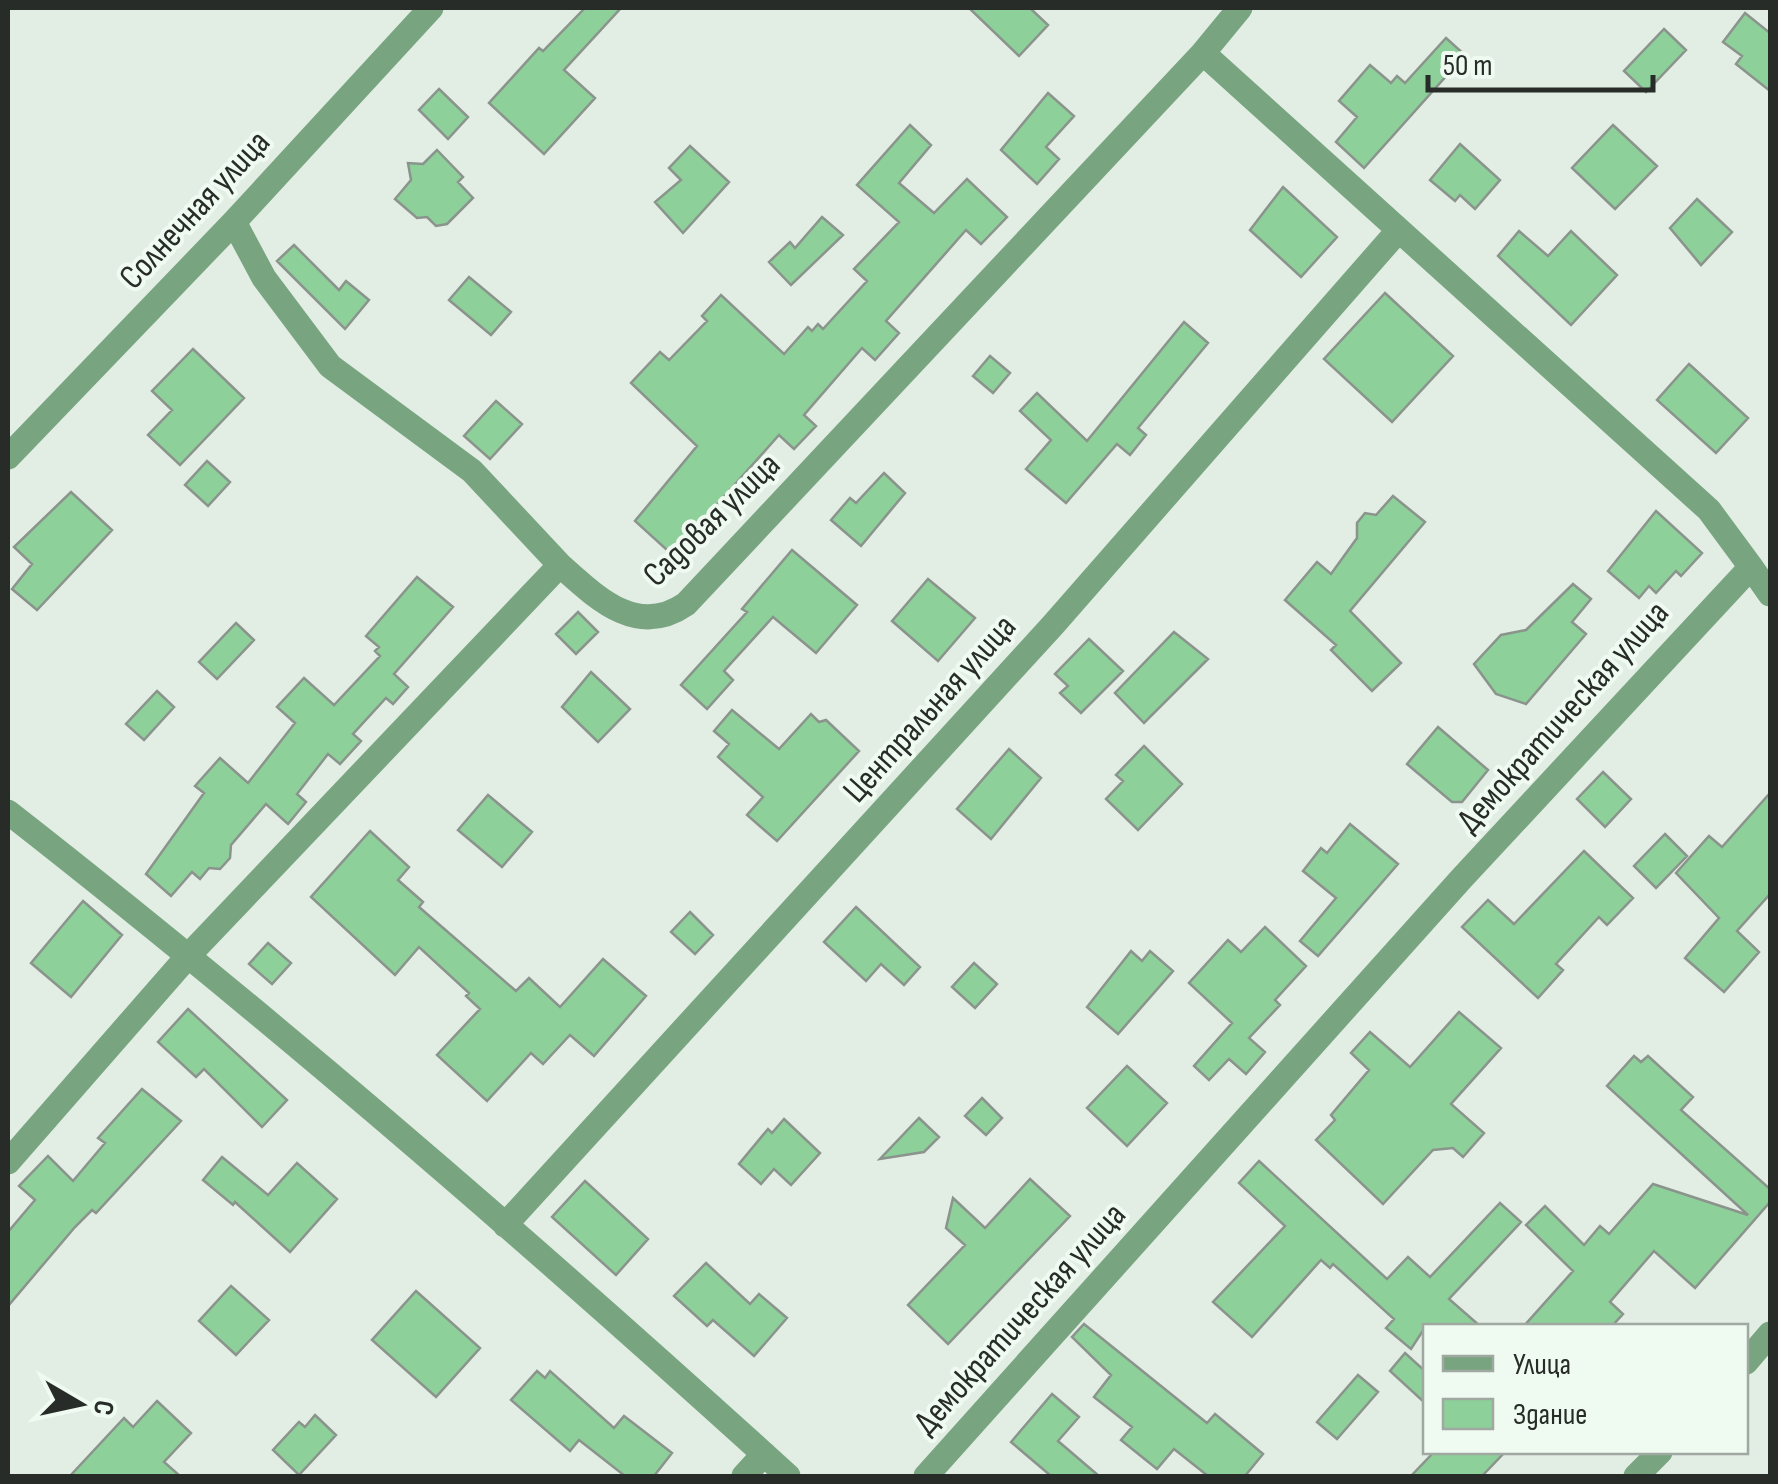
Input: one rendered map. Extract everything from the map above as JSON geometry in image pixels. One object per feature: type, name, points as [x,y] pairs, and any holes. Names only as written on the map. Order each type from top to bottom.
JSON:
[{"type":"street","name":"Солнечная улица","points":[[8,457],[234,222],[430,8]]},
{"type":"street","name":"Садовая улица","points":[[560,565],[612,606],[645,620],[662,618],[686,604],[1203,53],[1240,8]]},
{"type":"street","points":[[1203,53],[1709,510],[1770,594]]},
{"type":"street","points":[[8,1162],[189,955],[560,565],[507,505],[438,442],[330,366],[264,278],[234,222]]},
{"type":"street","name":"Центральная улица","points":[[506,1226],[1040,639],[1397,232]]},
{"type":"street","name":"Демократическая улица","points":[[926,1476],[1462,878],[1751,567]]},
{"type":"street","points":[[8,812],[189,955],[506,1226],[788,1476]]},
{"type":"street","points":[[1748,1360],[1770,1334]]},
{"type":"street","points":[[744,1476],[764,1454]]},
{"type":"street","points":[[1636,1476],[1658,1454]]},
{"type":"building","points":[[585,8],[621,8],[564,70],[595,98],[544,154],[489,103],[539,48],[543,51]]},
{"type":"building","points":[[969,8],[1030,8],[1048,25],[1019,56]]},
{"type":"building","points":[[1745,13],[1770,33],[1770,91],[1736,64],[1742,56],[1723,42]]},
{"type":"building","points":[[1664,29],[1686,50],[1646,92],[1624,71]]},
{"type":"building","points":[[1446,38],[1465,55],[1364,168],[1336,142],[1357,117],[1339,101],[1370,65],[1391,83],[1397,76],[1405,83]]},
{"type":"building","points":[[439,89],[468,117],[448,139],[419,110]]},
{"type":"building","points":[[1048,93],[1074,116],[1046,147],[1059,159],[1037,184],[1001,150]]},
{"type":"building","points":[[910,125],[931,145],[899,183],[934,213],[967,179],[1007,217],[981,244],[966,230],[886,321],[899,333],[875,360],[862,348],[804,415],[816,426],[794,449],[779,435],[712,510],[718,516],[678,560],[635,521],[697,446],[631,383],[660,352],[669,360],[707,321],[702,316],[721,295],[784,354],[808,327],[812,331],[818,324],[823,329],[867,281],[854,269],[899,222],[857,185]]},
{"type":"building","points":[[1613,125],[1657,166],[1615,209],[1572,168]]},
{"type":"building","points":[[1460,144],[1500,180],[1475,209],[1460,195],[1455,201],[1430,180]]},
{"type":"building","points":[[690,146],[729,182],[683,233],[655,202],[681,180],[669,168]]},
{"type":"building","points":[[437,150],[463,177],[458,182],[473,198],[447,224],[436,226],[427,217],[417,218],[395,199],[411,180],[408,163],[423,164]]},
{"type":"building","points":[[1283,187],[1337,237],[1301,277],[1250,230]]},
{"type":"building","points":[[1697,199],[1732,232],[1701,265],[1670,228]]},
{"type":"building","points":[[822,217],[843,235],[791,285],[769,262],[790,242],[795,248]]},
{"type":"building","points":[[1519,231],[1548,256],[1571,231],[1617,275],[1571,325],[1498,256]]},
{"type":"building","points":[[294,245],[339,290],[346,281],[369,300],[345,329],[277,261]]},
{"type":"building","points":[[469,277],[511,312],[491,335],[449,300]]},
{"type":"building","points":[[1385,293],[1453,356],[1392,422],[1324,359]]},
{"type":"building","points":[[1184,322],[1208,343],[1138,428],[1146,435],[1130,455],[1117,444],[1066,503],[1026,469],[1051,440],[1020,411],[1037,393],[1087,441]]},
{"type":"building","points":[[193,349],[244,398],[180,465],[148,435],[172,410],[152,391]]},
{"type":"building","points":[[990,356],[1010,373],[993,393],[973,376]]},
{"type":"building","points":[[1689,364],[1748,418],[1716,453],[1657,400]]},
{"type":"building","points":[[496,401],[522,424],[490,459],[464,436]]},
{"type":"building","points":[[207,461],[230,482],[208,506],[185,485]]},
{"type":"building","points":[[884,473],[905,493],[861,546],[831,520],[850,498],[856,503]]},
{"type":"building","points":[[71,492],[112,530],[37,610],[12,589],[32,564],[14,547]]},
{"type":"building","points":[[1393,496],[1425,522],[1350,611],[1401,663],[1372,691],[1331,650],[1336,645],[1285,600],[1317,562],[1331,574],[1357,538],[1357,523],[1365,513],[1376,515]]},
{"type":"building","points":[[1656,511],[1702,553],[1681,576],[1676,571],[1656,593],[1649,586],[1639,598],[1608,571]]},
{"type":"building","points":[[792,550],[857,605],[816,653],[773,617],[724,671],[733,680],[707,709],[681,685],[747,612],[742,609]]},
{"type":"building","points":[[417,577],[453,607],[394,674],[408,687],[393,704],[386,698],[353,734],[361,741],[340,764],[328,754],[297,794],[306,802],[288,824],[266,804],[231,845],[230,858],[220,869],[209,868],[200,879],[192,872],[171,896],[146,874],[204,793],[195,786],[220,758],[248,783],[295,723],[277,707],[304,678],[334,705],[380,656],[375,651],[379,647],[366,636]]},
{"type":"building","points":[[928,579],[975,618],[938,661],[892,621]]},
{"type":"building","points":[[1573,584],[1591,599],[1572,622],[1586,634],[1526,704],[1496,694],[1474,664],[1501,635],[1526,630]]},
{"type":"building","points":[[578,612],[598,632],[576,654],[556,634]]},
{"type":"building","points":[[236,623],[254,640],[217,679],[199,662]]},
{"type":"building","points":[[1174,632],[1208,659],[1144,723],[1115,693]]},
{"type":"building","points":[[1089,639],[1123,671],[1081,713],[1060,693],[1068,686],[1055,674]]},
{"type":"building","points":[[591,672],[630,709],[598,742],[562,707]]},
{"type":"building","points":[[157,691],[174,707],[144,740],[126,724]]},
{"type":"building","points":[[732,710],[779,749],[811,714],[819,722],[826,720],[859,751],[777,841],[747,815],[763,797],[718,757],[729,744],[714,731]]},
{"type":"building","points":[[1438,727],[1488,770],[1462,802],[1452,802],[1407,764]]},
{"type":"building","points":[[1144,746],[1182,784],[1138,830],[1106,799],[1123,781],[1116,775]]},
{"type":"building","points":[[1009,749],[1041,778],[991,839],[957,809]]},
{"type":"building","points":[[1603,772],[1631,799],[1605,827],[1577,799]]},
{"type":"building","points":[[1770,793],[1770,894],[1737,931],[1759,952],[1724,992],[1685,958],[1719,918],[1676,873],[1709,836],[1722,847]]},
{"type":"building","points":[[488,795],[532,832],[502,867],[458,830]]},
{"type":"building","points":[[1350,824],[1398,864],[1318,956],[1300,941],[1336,898],[1303,871],[1321,848],[1327,853]]},
{"type":"building","points":[[370,831],[409,867],[398,880],[423,902],[419,907],[516,991],[529,978],[560,1007],[603,959],[646,996],[594,1056],[570,1035],[543,1064],[531,1053],[487,1101],[437,1055],[480,1009],[466,996],[469,993],[419,947],[395,975],[311,897]]},
{"type":"building","points":[[1665,834],[1687,856],[1656,888],[1634,866]]},
{"type":"building","points":[[1584,851],[1633,898],[1607,925],[1599,917],[1556,964],[1563,970],[1538,998],[1462,927],[1488,900],[1514,924]]},
{"type":"building","points":[[83,901],[122,935],[71,997],[31,963]]},
{"type":"building","points":[[856,907],[920,967],[904,985],[881,964],[866,981],[824,942]]},
{"type":"building","points":[[690,912],[713,935],[695,954],[671,932]]},
{"type":"building","points":[[1265,927],[1306,966],[1275,1000],[1280,1005],[1249,1038],[1265,1052],[1246,1074],[1229,1059],[1209,1080],[1194,1066],[1232,1023],[1189,983],[1228,940],[1241,952]]},
{"type":"building","points":[[268,943],[291,963],[272,984],[249,964]]},
{"type":"building","points":[[1131,951],[1142,961],[1150,951],[1173,971],[1118,1034],[1087,1007]]},
{"type":"building","points":[[974,963],[997,984],[975,1008],[952,987]]},
{"type":"building","points":[[188,1009],[287,1100],[262,1127],[204,1069],[196,1077],[158,1042]]},
{"type":"building","points":[[1459,1012],[1501,1048],[1451,1104],[1484,1133],[1463,1157],[1453,1148],[1433,1150],[1383,1204],[1316,1140],[1335,1120],[1331,1115],[1369,1070],[1351,1053],[1370,1032],[1410,1067]]},
{"type":"building","points":[[1634,1056],[1641,1062],[1648,1056],[1693,1097],[1681,1110],[1770,1189],[1770,1202],[1695,1288],[1654,1251],[1610,1302],[1623,1314],[1614,1324],[1526,1324],[1573,1271],[1526,1225],[1545,1206],[1584,1245],[1600,1226],[1609,1234],[1653,1184],[1748,1215],[1607,1086]]},
{"type":"building","points":[[1127,1066],[1167,1103],[1127,1146],[1087,1108]]},
{"type":"building","points":[[142,1089],[181,1121],[96,1213],[92,1210],[75,1227],[8,1306],[8,1232],[35,1200],[19,1186],[48,1156],[73,1181],[105,1143],[98,1138]]},
{"type":"building","points":[[982,1098],[1002,1118],[986,1135],[965,1116]]},
{"type":"building","points":[[919,1118],[939,1137],[924,1152],[880,1159]]},
{"type":"building","points":[[784,1119],[820,1153],[791,1185],[774,1169],[761,1184],[739,1164],[768,1129],[772,1133]]},
{"type":"building","points":[[222,1157],[268,1195],[297,1163],[337,1199],[290,1252],[235,1202],[233,1205],[203,1180]]},
{"type":"building","points":[[1259,1161],[1387,1279],[1408,1257],[1430,1277],[1500,1203],[1521,1222],[1449,1299],[1478,1324],[1423,1324],[1411,1349],[1386,1328],[1394,1319],[1333,1264],[1330,1268],[1321,1260],[1252,1337],[1213,1302],[1285,1226],[1239,1183]]},
{"type":"building","points":[[1030,1179],[1070,1216],[948,1344],[908,1305],[965,1245],[946,1228],[953,1198],[985,1228]]},
{"type":"building","points":[[585,1181],[648,1239],[616,1275],[552,1217]]},
{"type":"building","points":[[706,1263],[750,1304],[759,1294],[787,1318],[754,1356],[713,1320],[707,1326],[674,1296]]},
{"type":"building","points":[[231,1286],[269,1320],[236,1355],[199,1321]]},
{"type":"building","points":[[416,1291],[480,1348],[436,1397],[372,1340]]},
{"type":"building","points":[[1084,1324],[1207,1423],[1215,1414],[1263,1454],[1245,1476],[1208,1476],[1174,1449],[1157,1469],[1121,1440],[1132,1427],[1094,1397],[1111,1375],[1072,1337]]},
{"type":"building","points":[[1405,1353],[1423,1369],[1423,1401],[1390,1371]]},
{"type":"building","points":[[537,1371],[545,1378],[550,1371],[614,1428],[624,1416],[672,1453],[654,1476],[625,1476],[579,1440],[570,1451],[511,1400]]},
{"type":"building","points":[[1358,1375],[1378,1392],[1337,1439],[1317,1422]]},
{"type":"building","points":[[1052,1394],[1079,1417],[1058,1441],[1099,1476],[1051,1476],[1011,1442]]},
{"type":"building","points":[[157,1401],[191,1433],[164,1462],[180,1476],[70,1476],[124,1418],[133,1427]]},
{"type":"building","points":[[315,1415],[336,1435],[299,1475],[273,1450],[299,1422],[305,1427]]},
{"type":"building","points":[[1432,1454],[1503,1454],[1482,1476],[1411,1476]]}]
